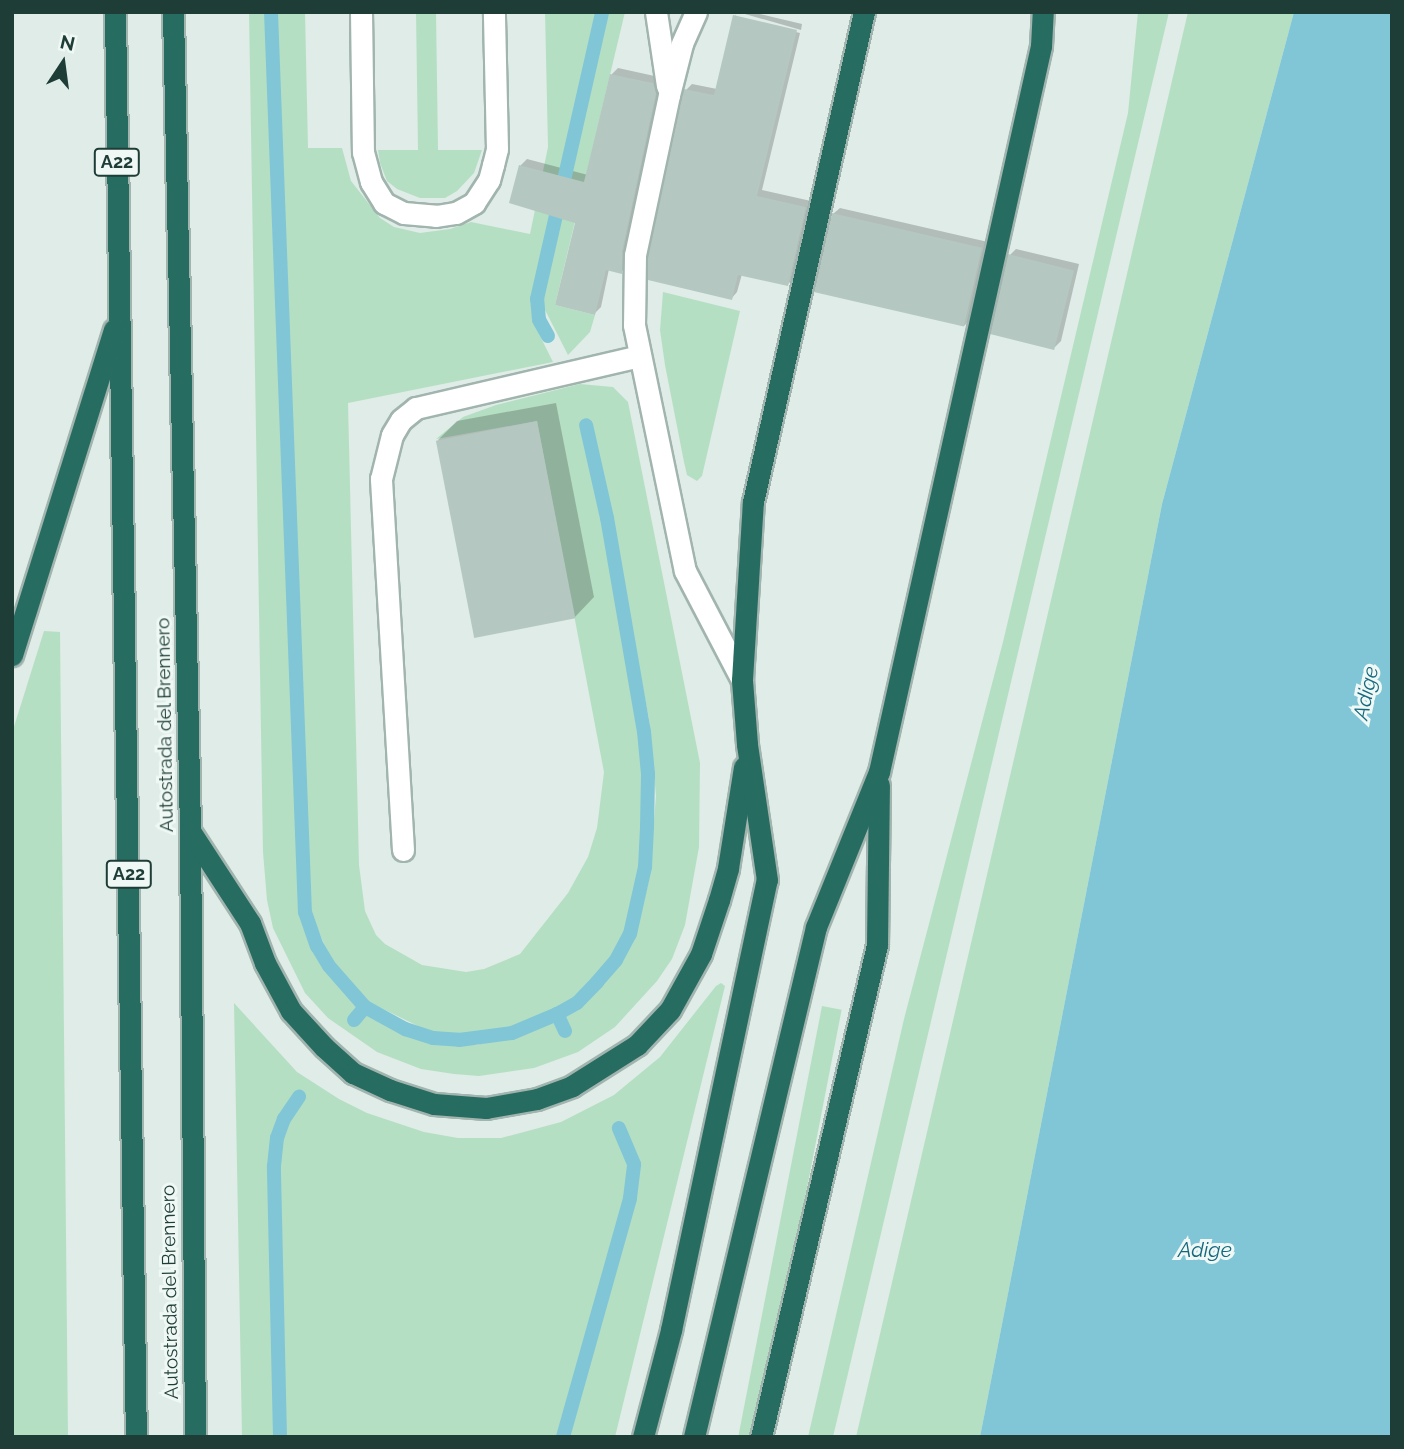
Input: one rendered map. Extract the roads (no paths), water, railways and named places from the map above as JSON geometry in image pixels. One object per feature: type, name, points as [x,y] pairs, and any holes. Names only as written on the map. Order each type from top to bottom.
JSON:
[{"type":"highway","name":"Autostrada del Brennero","points":[[115,12],[136,1437]]},
{"type":"highway","name":"Autostrada del Brennero","points":[[173,12],[190,831],[195,1437]]},
{"type":"highway","points":[[643,1437],[674,1317],[767,880],[747,744],[742,680],[753,502],[864,12]]},
{"type":"highway","points":[[694,1437],[816,927],[879,772],[1041,46],[1043,12]]},
{"type":"highway","points":[[12,655],[120,312]]},
{"type":"highway","points":[[190,831],[250,923],[265,963],[291,1011],[324,1047],[353,1073],[390,1090],[434,1104],[486,1108],[537,1098],[581,1081],[637,1045],[670,1010],[701,954],[719,901],[747,744]]},
{"type":"highway","points":[[761,1437],[877,945],[879,772]]},
{"type":"lane","points":[[361,12],[363,152],[371,182],[384,203],[404,213],[436,216],[456,213],[474,203],[489,180],[496,149],[494,12]]},
{"type":"lane","points":[[656,12],[669,95]]},
{"type":"lane","points":[[696,12],[682,44],[669,95],[635,255],[633,303],[639,356],[685,571],[742,680]]},
{"type":"lane","points":[[403,850],[381,479],[391,435],[401,420],[416,408],[639,356]]},
{"type":"water","name":"Adige","points":[[1294,12],[1392,12],[1392,1437],[980,1437],[1162,504]]},
{"type":"waterway","points":[[271,12],[305,912],[317,946],[329,966],[365,1007],[354,1020]]},
{"type":"waterway","points":[[548,336],[539,320],[537,299],[602,12]]},
{"type":"waterway","points":[[565,1031],[557,1014],[577,1003],[597,982],[616,960],[630,934],[645,867],[647,827],[648,774],[644,732],[607,518],[586,425]]},
{"type":"waterway","points":[[365,1007],[405,1029],[433,1038],[459,1040],[512,1033],[557,1014]]},
{"type":"waterway","points":[[280,1437],[274,1166],[277,1138],[284,1119],[299,1097]]},
{"type":"waterway","points":[[563,1437],[630,1198],[634,1164],[619,1128]]}]
